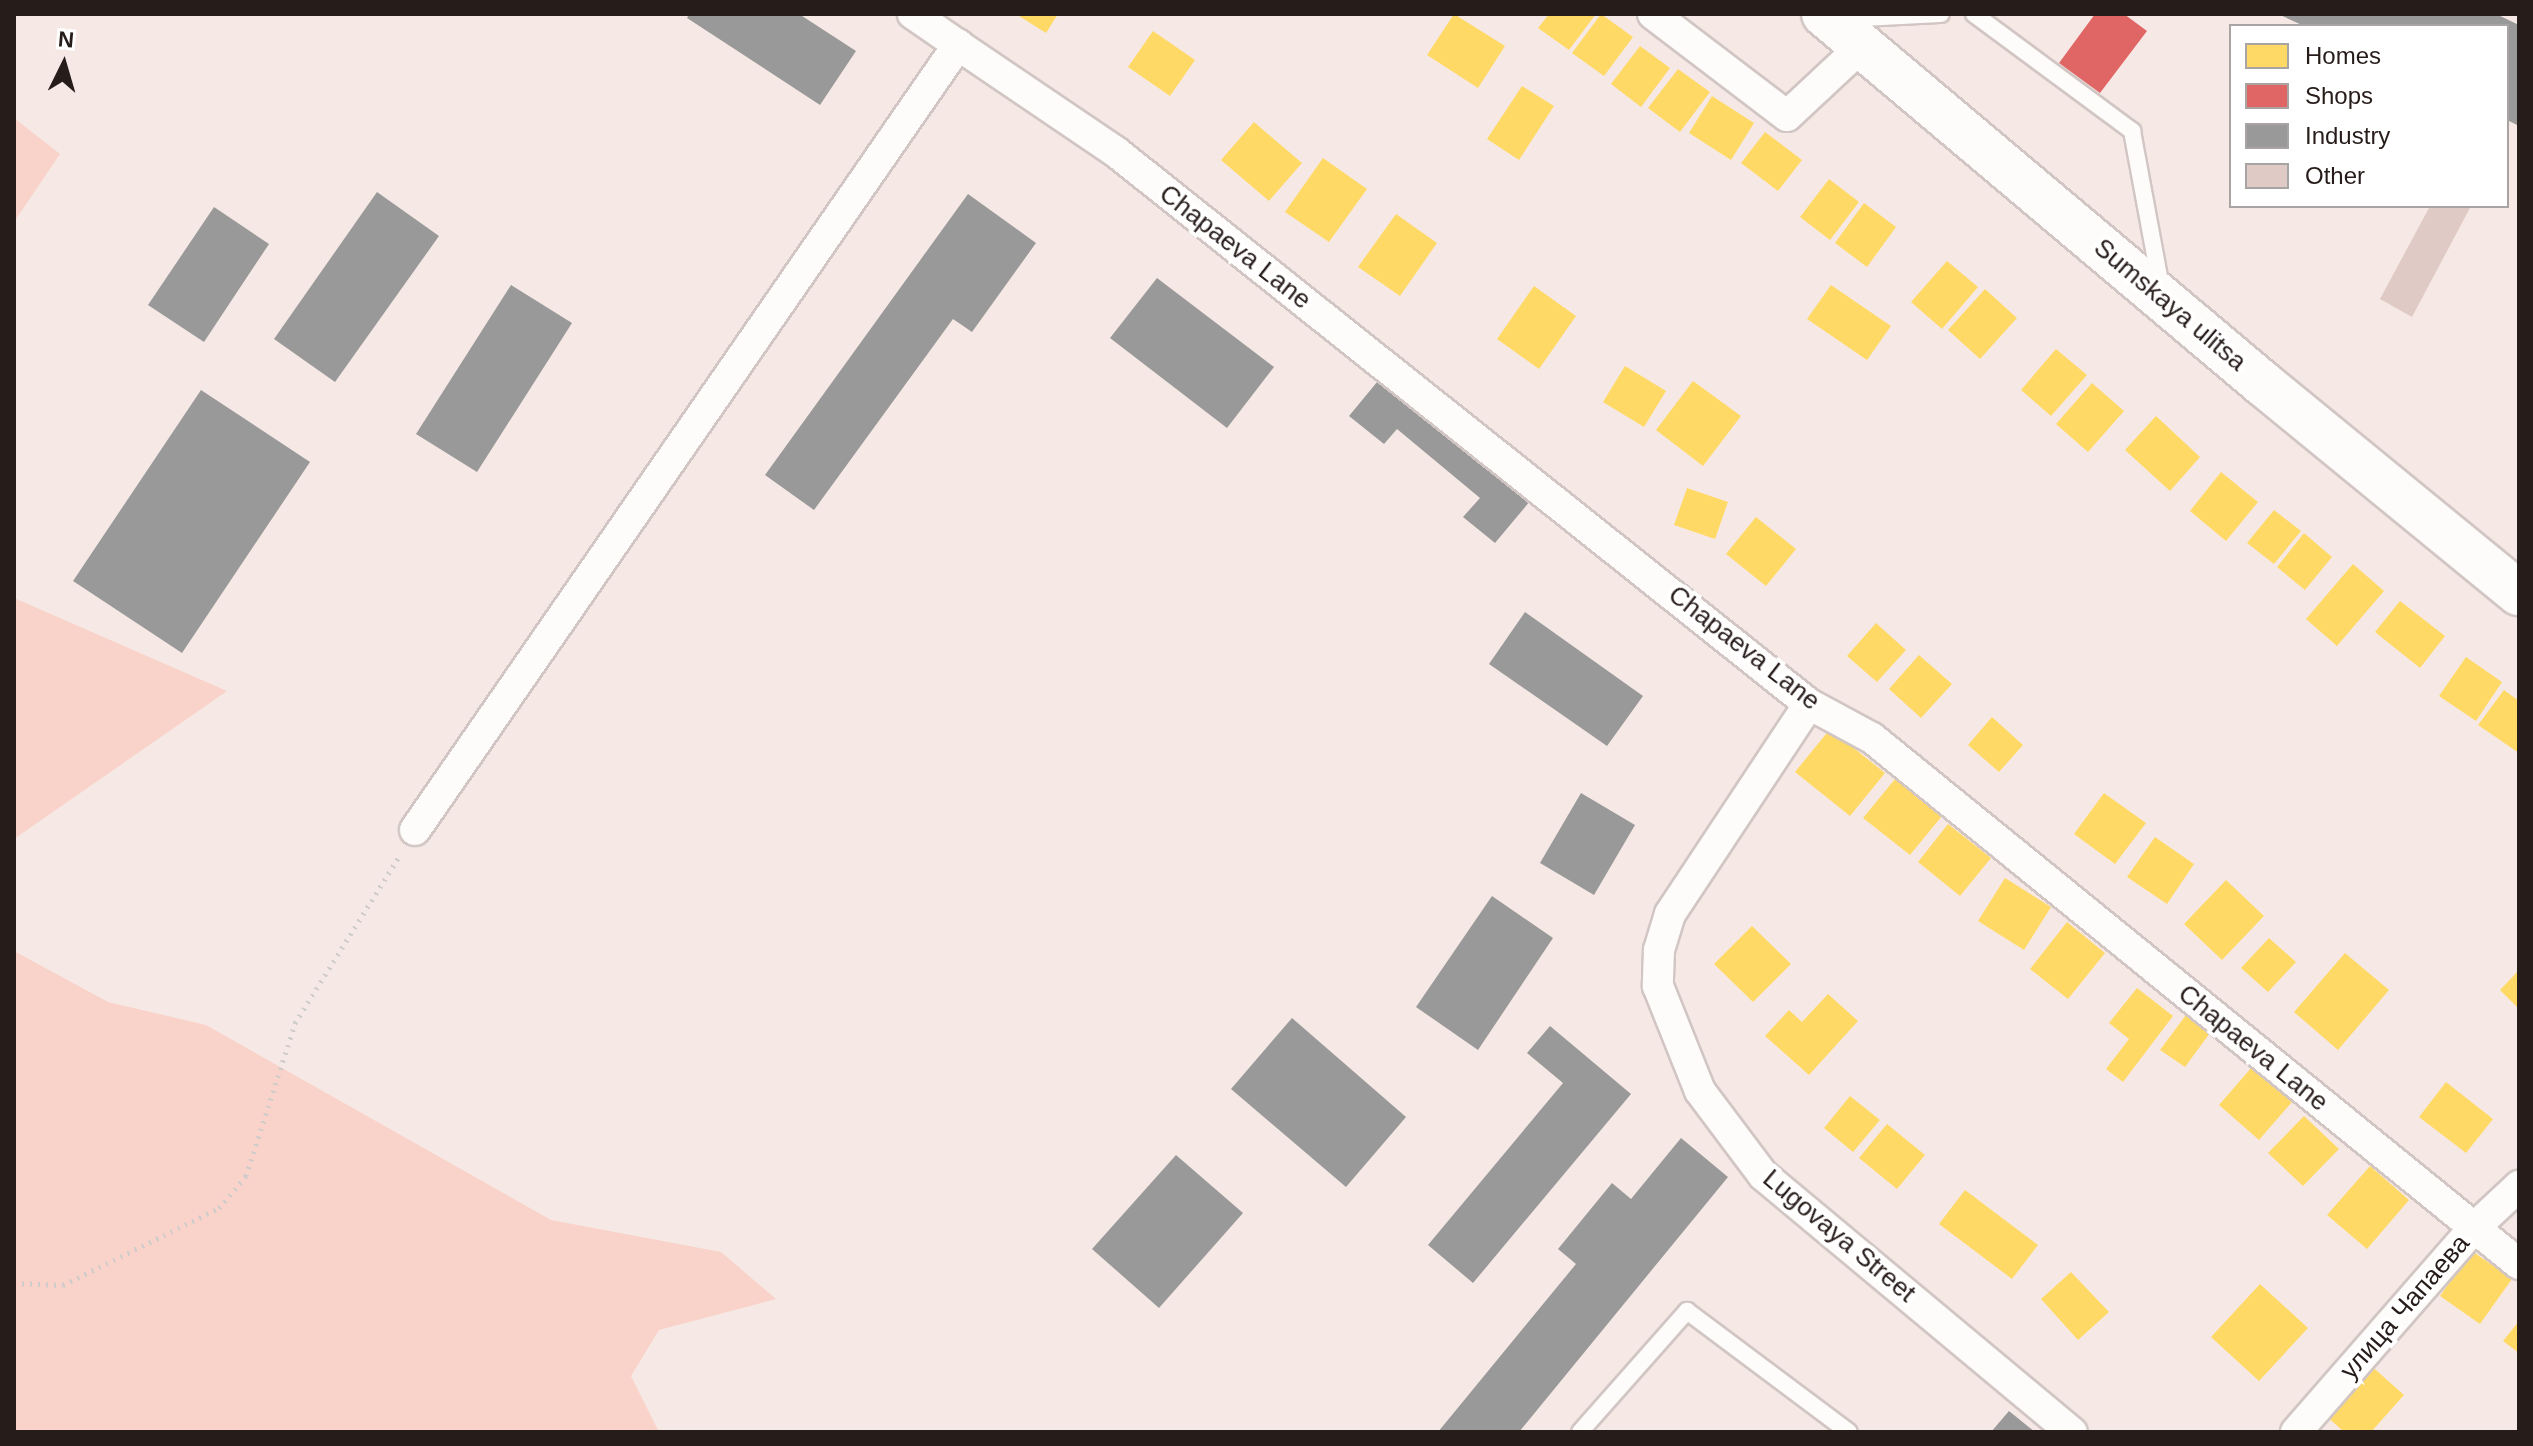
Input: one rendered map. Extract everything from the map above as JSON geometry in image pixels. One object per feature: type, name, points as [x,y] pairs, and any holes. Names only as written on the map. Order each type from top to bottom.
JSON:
[{"type":"main road","name":"Sumskaya ulitsa","points":[[1839,27],[2163,300],[2519,593]]},
{"type":"street","name":"Chapaeva Lane","points":[[913,14],[1128,162],[1624,553],[1809,704],[1872,738],[2519,1264]]},
{"type":"street","points":[[1653,14],[1787,116],[1839,27]]},
{"type":"street","points":[[415,830],[958,45]]},
{"type":"street","name":"Lugovaya Street","points":[[1809,704],[1670,914],[1659,950],[1658,986],[1700,1091],[1763,1175],[2072,1432]]},
{"type":"street","name":"улица Чапаева","points":[[2296,1432],[2474,1228],[2519,1186]]},
{"type":"lane","points":[[1839,27],[1941,14]]},
{"type":"lane","points":[[1974,14],[2132,131],[2163,300]]},
{"type":"lane","points":[[1580,1432],[1687,1311],[1849,1432]]},
{"type":"path","points":[[14,1283],[63,1285],[219,1208],[246,1176],[295,1023],[415,830]]},
{"type":"shaded area","points":[[14,118],[60,154],[14,222]]},
{"type":"shaded area","points":[[14,598],[227,691],[14,839]]},
{"type":"shaded area","points":[[14,951],[108,1002],[206,1025],[551,1220],[721,1252],[776,1299],[659,1330],[631,1376],[659,1432],[14,1432]]},
{"type":"building: Homes","points":[[1016,14],[1058,14],[1046,33]]},
{"type":"building: Homes","points":[[1454,14],[1505,46],[1478,88],[1427,55]]},
{"type":"building: Homes","points":[[1549,14],[1596,14],[1569,50],[1538,28]]},
{"type":"building: Homes","points":[[1601,14],[1633,37],[1604,76],[1572,53]]},
{"type":"building: Homes","points":[[1153,31],[1195,60],[1170,96],[1128,67]]},
{"type":"building: Homes","points":[[1640,46],[1670,68],[1641,107],[1611,84]]},
{"type":"building: Homes","points":[[1678,69],[1710,92],[1680,132],[1648,108]]},
{"type":"building: Homes","points":[[1522,86],[1554,106],[1519,160],[1487,139]]},
{"type":"building: Homes","points":[[1712,96],[1754,123],[1731,160],[1689,133]]},
{"type":"building: Homes","points":[[1254,122],[1302,163],[1269,201],[1221,160]]},
{"type":"building: Homes","points":[[1765,132],[1802,160],[1778,191],[1741,163]]},
{"type":"building: Homes","points":[[1323,158],[1367,189],[1329,242],[1285,212]]},
{"type":"building: Homes","points":[[1829,179],[1859,202],[1830,240],[1800,217]]},
{"type":"building: Homes","points":[[1864,203],[1896,227],[1867,267],[1835,243]]},
{"type":"building: Homes","points":[[1396,214],[1437,243],[1400,296],[1358,267]]},
{"type":"building: Homes","points":[[1947,261],[1978,287],[1942,329],[1911,302]]},
{"type":"building: Homes","points":[[1831,285],[1891,326],[1867,360],[1807,319]]},
{"type":"building: Homes","points":[[1534,286],[1576,316],[1539,369],[1497,339]]},
{"type":"building: Homes","points":[[1985,289],[2017,318],[1980,359],[1948,330]]},
{"type":"building: Homes","points":[[2056,349],[2087,375],[2051,416],[2021,390]]},
{"type":"building: Homes","points":[[1625,366],[1666,391],[1644,427],[1603,402]]},
{"type":"building: Homes","points":[[1693,381],[1741,416],[1703,466],[1656,430]]},
{"type":"building: Homes","points":[[2092,383],[2124,411],[2088,452],[2056,424]]},
{"type":"building: Homes","points":[[2156,416],[2200,457],[2170,491],[2125,450]]},
{"type":"building: Homes","points":[[2221,472],[2258,502],[2226,541],[2190,511]]},
{"type":"building: Homes","points":[[1687,488],[1728,502],[1715,539],[1674,525]]},
{"type":"building: Homes","points":[[2274,510],[2301,531],[2274,564],[2247,543]]},
{"type":"building: Homes","points":[[1756,517],[1796,549],[1766,586],[1726,554]]},
{"type":"building: Homes","points":[[2304,533],[2332,557],[2305,590],[2277,567]]},
{"type":"building: Homes","points":[[2353,564],[2384,591],[2337,646],[2306,619]]},
{"type":"building: Homes","points":[[2400,601],[2445,636],[2420,668],[2375,632]]},
{"type":"building: Homes","points":[[1876,623],[1906,650],[1877,682],[1847,656]]},
{"type":"building: Homes","points":[[1919,655],[1952,684],[1921,718],[1889,689]]},
{"type":"building: Homes","points":[[2466,657],[2502,682],[2476,721],[2439,696]]},
{"type":"building: Homes","points":[[2504,690],[2519,701],[2519,753],[2478,725]]},
{"type":"building: Homes","points":[[1992,717],[2023,745],[1999,772],[1968,745]]},
{"type":"building: Homes","points":[[1830,729],[1885,773],[1850,816],[1795,772]]},
{"type":"building: Homes","points":[[1895,779],[1942,816],[1910,855],[1863,818]]},
{"type":"building: Homes","points":[[2104,793],[2146,823],[2115,864],[2074,834]]},
{"type":"building: Homes","points":[[1948,824],[1991,858],[1960,896],[1918,862]]},
{"type":"building: Homes","points":[[2155,837],[2194,864],[2167,904],[2127,877]]},
{"type":"building: Homes","points":[[2005,878],[2051,907],[2024,950],[1978,921]]},
{"type":"building: Homes","points":[[2226,880],[2264,916],[2222,960],[2184,924]]},
{"type":"building: Homes","points":[[2067,922],[2105,953],[2068,999],[2030,969]]},
{"type":"building: Homes","points":[[1752,926],[1791,964],[1753,1002],[1714,964]]},
{"type":"building: Homes","points":[[2269,938],[2296,962],[2268,992],[2241,968]]},
{"type":"building: Homes","points":[[2345,953],[2389,990],[2338,1050],[2294,1012]]},
{"type":"building: Homes","points":[[2519,970],[2519,1009],[2500,990]]},
{"type":"building: Homes","points":[[2137,988],[2173,1016],[2123,1082],[2106,1069],[2129,1039],[2109,1023]]},
{"type":"building: Homes","points":[[1828,994],[1858,1021],[1809,1075],[1765,1036],[1789,1010],[1802,1022]]},
{"type":"building: Homes","points":[[2186,1015],[2210,1033],[2185,1067],[2160,1050]]},
{"type":"building: Homes","points":[[2252,1067],[2292,1102],[2259,1140],[2219,1105]]},
{"type":"building: Homes","points":[[2446,1082],[2493,1119],[2466,1153],[2419,1117]]},
{"type":"building: Homes","points":[[1850,1096],[1880,1120],[1853,1152],[1824,1128]]},
{"type":"building: Homes","points":[[2304,1116],[2339,1149],[2303,1186],[2268,1153]]},
{"type":"building: Homes","points":[[1887,1124],[1925,1155],[1897,1189],[1859,1158]]},
{"type":"building: Homes","points":[[2370,1166],[2409,1200],[2367,1249],[2327,1215]]},
{"type":"building: Homes","points":[[1965,1190],[2038,1245],[2012,1279],[1939,1224]]},
{"type":"building: Homes","points":[[2472,1251],[2512,1279],[2480,1324],[2440,1296]]},
{"type":"building: Homes","points":[[2071,1272],[2109,1312],[2078,1340],[2041,1299]]},
{"type":"building: Homes","points":[[2260,1284],[2308,1328],[2259,1381],[2211,1337]]},
{"type":"building: Homes","points":[[2519,1321],[2519,1353],[2503,1341]]},
{"type":"building: Homes","points":[[2368,1363],[2404,1395],[2371,1432],[2344,1432],[2323,1413]]},
{"type":"building: Shops","points":[[2095,14],[2124,14],[2147,31],[2100,93],[2059,63]]},
{"type":"building: Industry","points":[[689,14],[799,14],[856,51],[820,105],[687,18]]},
{"type":"building: Industry","points":[[2278,14],[2496,14],[2519,25],[2519,126],[2509,121],[2509,24],[2300,24]]},
{"type":"building: Industry","points":[[377,192],[439,236],[335,382],[274,339]]},
{"type":"building: Industry","points":[[968,194],[1036,243],[972,332],[953,319],[814,510],[765,475]]},
{"type":"building: Industry","points":[[214,207],[269,244],[204,342],[148,305]]},
{"type":"building: Industry","points":[[1157,278],[1274,367],[1227,428],[1110,338]]},
{"type":"building: Industry","points":[[511,285],[572,323],[477,472],[416,434]]},
{"type":"building: Industry","points":[[1387,370],[1536,494],[1495,543],[1463,517],[1480,498],[1397,429],[1384,444],[1349,416]]},
{"type":"building: Industry","points":[[201,390],[310,462],[182,653],[73,581]]},
{"type":"building: Industry","points":[[1525,612],[1643,696],[1607,746],[1489,664]]},
{"type":"building: Industry","points":[[1581,793],[1635,825],[1594,895],[1540,863]]},
{"type":"building: Industry","points":[[1492,896],[1553,938],[1478,1050],[1416,1007]]},
{"type":"building: Industry","points":[[1292,1018],[1406,1117],[1346,1187],[1231,1089]]},
{"type":"building: Industry","points":[[1550,1026],[1631,1094],[1473,1283],[1428,1245],[1563,1083],[1527,1053]]},
{"type":"building: Industry","points":[[1681,1138],[1728,1177],[1519,1432],[1438,1432],[1576,1264],[1558,1249],[1612,1183],[1631,1199]]},
{"type":"building: Industry","points":[[1176,1155],[1243,1213],[1159,1308],[1092,1249]]},
{"type":"building: Industry","points":[[2009,1411],[2035,1432],[1991,1432]]},
{"type":"building: Other","points":[[2429,208],[2470,208],[2412,317],[2380,299]]}]
